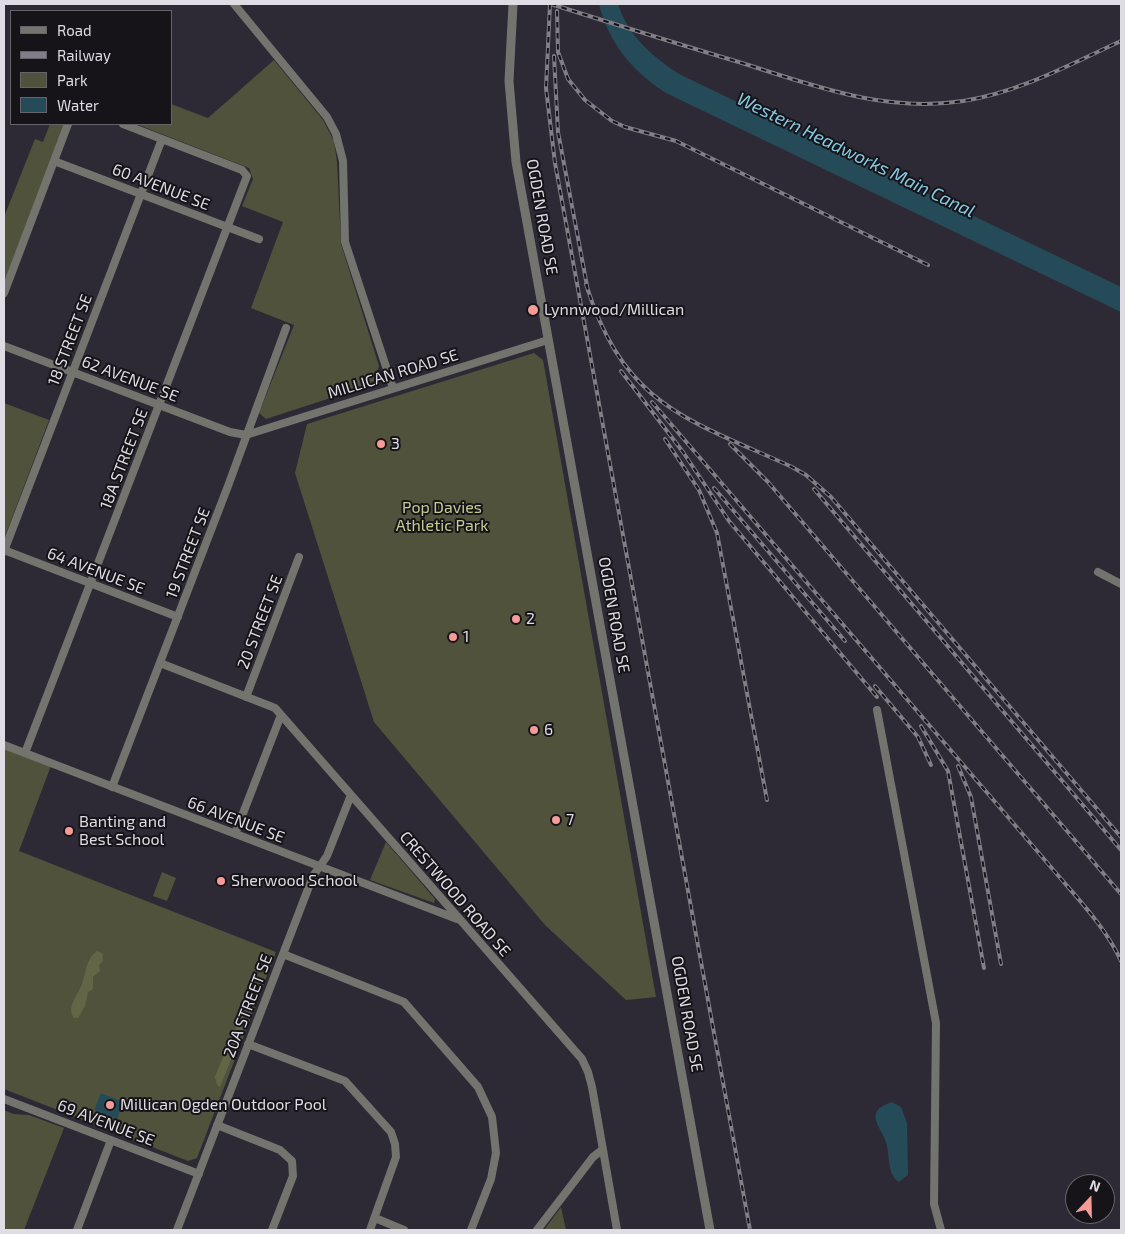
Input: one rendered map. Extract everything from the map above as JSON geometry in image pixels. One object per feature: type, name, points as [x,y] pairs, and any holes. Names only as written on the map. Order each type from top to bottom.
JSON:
[{"type":"street","points":[[234,4],[328,117],[336,134],[343,161],[345,242],[392,388]]},
{"type":"street","name":"OGDEN ROAD SE","points":[[513,4],[510,66],[512,126],[516,162],[710,1230]]},
{"type":"street","points":[[4,293],[68,125]]},
{"type":"street","points":[[126,125],[162,139]]},
{"type":"street","name":"18A STREET SE","points":[[25,753],[159,406],[246,173],[162,139]]},
{"type":"street","name":"18 STREET SE","points":[[4,551],[162,139]]},
{"type":"street","name":"60 AVENUE SE","points":[[54,161],[258,239]]},
{"type":"street","name":"19 STREET SE","points":[[112,787],[286,328]]},
{"type":"street","name":"MILLICAN ROAD SE","points":[[246,435],[548,340]]},
{"type":"street","name":"62 AVENUE SE","points":[[4,346],[159,406],[230,432],[246,435]]},
{"type":"street","name":"64 AVENUE SE","points":[[4,551],[178,617]]},
{"type":"street","name":"20 STREET SE","points":[[246,697],[299,557]]},
{"type":"street","points":[[1098,572],[1121,584]]},
{"type":"street","name":"CRESTWOOD ROAD SE","points":[[160,663],[275,708],[282,714],[585,1064],[592,1087],[617,1230]]},
{"type":"street","points":[[877,710],[936,1023],[934,1204],[942,1230]]},
{"type":"street","points":[[236,834],[282,714]]},
{"type":"street","name":"66 AVENUE SE","points":[[4,745],[459,919]]},
{"type":"street","name":"20A STREET SE","points":[[177,1230],[313,876],[327,856],[351,795]]},
{"type":"street","points":[[283,954],[404,1002],[478,1087],[492,1117],[496,1153],[491,1180],[471,1230]]},
{"type":"street","points":[[248,1044],[345,1081],[391,1132],[395,1144],[396,1157],[370,1230]]},
{"type":"street","name":"69 AVENUE SE","points":[[4,1098],[198,1174]]},
{"type":"street","points":[[217,1125],[280,1150],[292,1161],[293,1176],[272,1230]]},
{"type":"street","points":[[77,1230],[111,1140]]},
{"type":"street","points":[[537,1230],[593,1157],[602,1150]]},
{"type":"street","points":[[374,1218],[404,1230]]},
{"type":"green space","points":[[274,60],[323,120],[334,141],[337,162],[341,244],[379,366],[374,381],[364,387],[266,419],[259,413],[294,325],[251,308],[283,222],[242,206],[253,179],[249,168],[139,125],[172,125],[172,104],[208,118]]},
{"type":"green space","points":[[50,125],[65,125],[4,282],[4,217],[35,139],[43,142]]},
{"type":"green space","name":"Pop Davies Athletic Park","points":[[534,353],[543,360],[656,997],[626,1000],[545,925],[374,722],[295,473],[307,424]]},
{"type":"green space","points":[[4,403],[49,420],[4,539]]},
{"type":"green space","points":[[4,745],[52,763],[19,851],[276,952],[197,1158],[188,1161],[4,1089]]},
{"type":"green space","points":[[386,842],[435,899],[434,903],[370,880]]},
{"type":"green space","points":[[162,872],[176,878],[167,901],[153,896]]},
{"type":"green space","points":[[97,951],[102,953],[103,961],[99,965],[100,971],[93,977],[93,989],[88,992],[85,1006],[78,1018],[74,1018],[71,1010],[72,1005],[82,984],[88,962]]},
{"type":"green space","points":[[244,1012],[247,1019],[220,1087],[217,1085],[215,1077],[227,1048],[233,1041],[238,1018]]},
{"type":"green space","points":[[4,1110],[13,1114],[29,1115],[64,1128],[24,1230],[4,1230]]},
{"type":"green space","points":[[561,1207],[566,1230],[544,1230]]},
{"type":"water","points":[[599,4],[618,4],[628,26],[642,44],[659,60],[679,74],[1121,287],[1121,312],[666,93],[643,76],[624,55],[609,31]]},
{"type":"water","points":[[101,1093],[123,1102],[117,1119],[94,1110]]},
{"type":"water","points":[[892,1102],[901,1107],[907,1123],[908,1175],[899,1182],[891,1172],[886,1142],[876,1120],[878,1110]]},
{"type":"railway","points":[[550,4],[546,88],[555,163],[750,1230]]},
{"type":"railway","points":[[551,4],[823,88],[878,100],[906,103],[934,104],[984,97],[1044,77],[1121,41]]},
{"type":"railway","points":[[557,11],[558,52],[568,79],[585,100],[612,121],[625,127],[676,141],[928,265]]},
{"type":"railway","points":[[554,56],[558,132],[588,291]]},
{"type":"railway","points":[[586,284],[601,325],[619,357],[640,383],[664,403],[691,420],[806,475],[831,497],[1121,837]]},
{"type":"railway","points":[[621,371],[683,452],[729,521],[877,697]]},
{"type":"railway","points":[[652,402],[1083,904],[1108,937],[1121,961]]},
{"type":"railway","points":[[665,439],[699,490],[717,533],[767,800]]},
{"type":"railway","points":[[730,444],[768,482],[1121,894]]},
{"type":"railway","points":[[714,488],[845,641]]},
{"type":"railway","points":[[814,489],[1121,850]]},
{"type":"railway","points":[[875,686],[918,737],[931,765]]},
{"type":"railway","points":[[921,726],[948,771],[984,968]]},
{"type":"railway","points":[[958,766],[971,797],[1001,964]]},
{"type":"place","name":"Lynnwood/Millican","points":[[533,310]]},
{"type":"place","name":"3","points":[[381,444]]},
{"type":"place","name":"2","points":[[516,619]]},
{"type":"place","name":"1","points":[[453,637]]},
{"type":"place","name":"6","points":[[534,730]]},
{"type":"place","name":"7","points":[[556,820]]},
{"type":"place","name":"Banting and Best School","points":[[69,831]]},
{"type":"place","name":"Sherwood School","points":[[221,881]]},
{"type":"place","name":"Millican Ogden Outdoor Pool","points":[[110,1105]]},
{"type":"water label","name":"Western Headworks Main Canal","points":[[856,155]]}]
